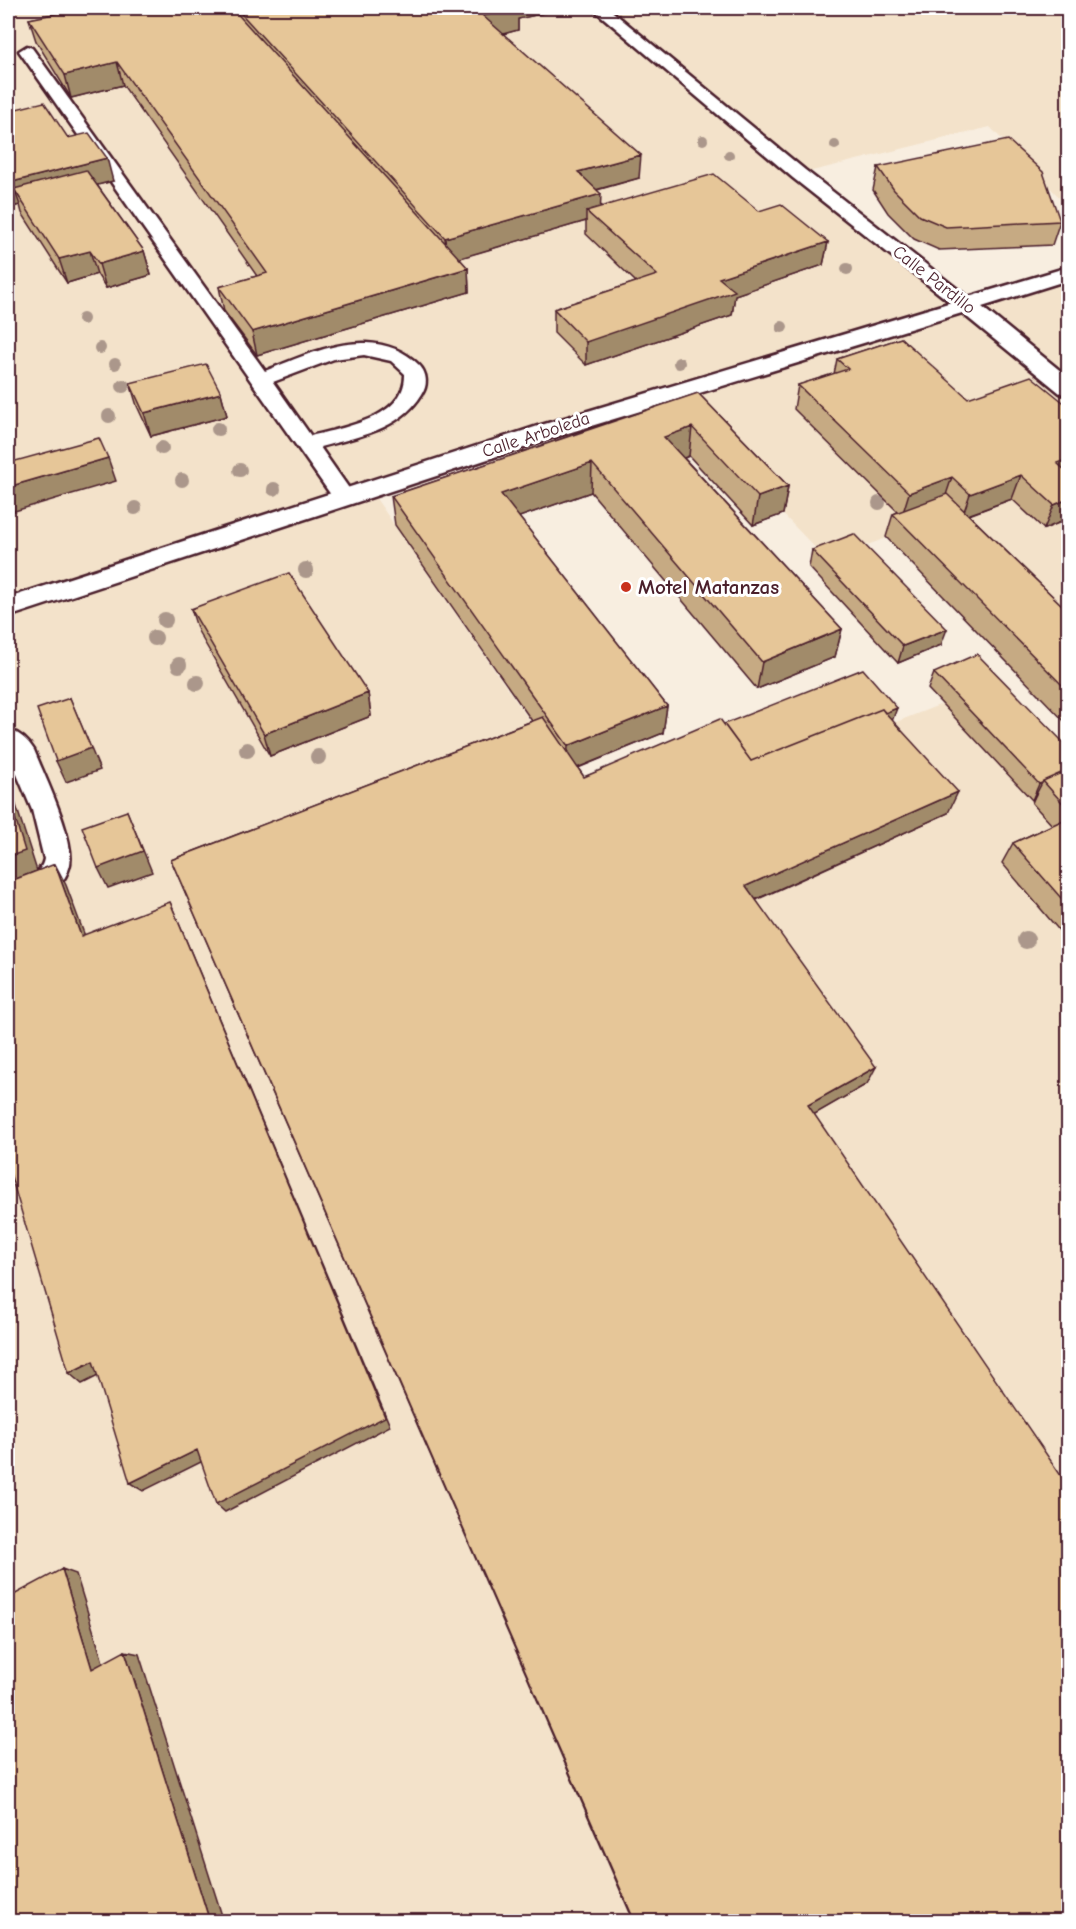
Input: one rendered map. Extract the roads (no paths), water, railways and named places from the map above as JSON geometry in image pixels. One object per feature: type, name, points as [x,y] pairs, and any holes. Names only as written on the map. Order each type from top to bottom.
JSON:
[{"type":"street","name":"Calle Arboleda","points":[[8,608],[646,400],[967,306],[1068,273]]},
{"type":"street","name":"Calle Pardillo","points":[[967,306],[1068,388]]},
{"type":"lane","name":"Calle Pardillo","points":[[599,8],[799,174],[967,306]]},
{"type":"lane","points":[[27,51],[344,497]]},
{"type":"lane","points":[[261,380],[348,350],[375,350],[399,358],[415,373],[415,390],[403,408],[382,421],[307,444]]},
{"type":"lane","points":[[8,739],[21,750],[58,847],[57,866],[47,880],[30,892],[8,902]]},
{"type":"place","name":"Motel Matanzas","points":[[626,587]]}]
